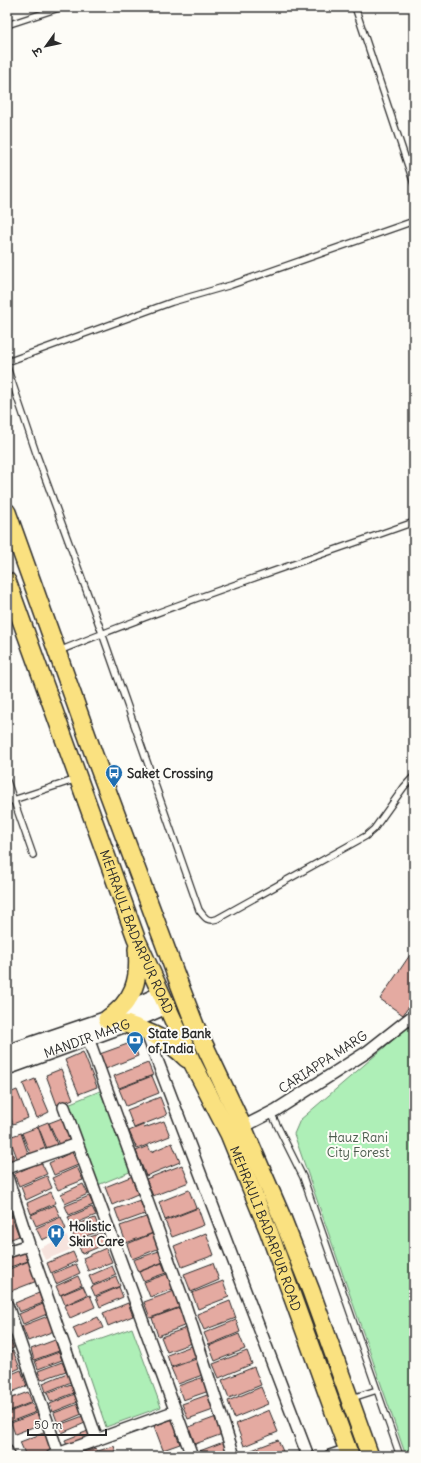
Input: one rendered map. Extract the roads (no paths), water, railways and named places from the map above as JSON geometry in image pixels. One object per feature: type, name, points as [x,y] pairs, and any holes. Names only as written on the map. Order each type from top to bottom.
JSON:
[{"type":"main road","name":"MEHRAULI BADARPUR ROAD","points":[[7,512],[88,740],[180,986],[195,1025],[243,1127],[278,1208],[370,1456]]},
{"type":"main road","name":"MEHRAULI BADARPUR ROAD","points":[[7,583],[136,938],[193,1064],[229,1134],[269,1232],[349,1453]]},
{"type":"main road","points":[[68,748],[88,740]]},
{"type":"main road","points":[[107,1019],[122,1007],[135,985],[138,966],[136,938]]},
{"type":"main road","name":"MANDIR MARG","points":[[7,1053],[163,1000]]},
{"type":"main road","name":"MANDIR MARG","points":[[7,1067],[126,1024],[163,1000]]},
{"type":"main road","points":[[126,1024],[166,1040],[193,1064]]},
{"type":"street","name":"CARIAPPA MARG","points":[[243,1127],[271,1113],[367,1052],[414,1015]]},
{"type":"street","points":[[146,1031],[308,1456]]},
{"type":"street","points":[[88,1038],[186,1308],[234,1456]]},
{"type":"street","points":[[64,1107],[192,1456]]},
{"type":"street","points":[[7,1168],[77,1144]]},
{"type":"street","points":[[7,1177],[29,1245],[97,1440]]},
{"type":"street","points":[[7,1252],[29,1245]]},
{"type":"street","points":[[7,1306],[55,1455],[176,1411]]},
{"type":"street","points":[[7,1451],[8,1456]]},
{"type":"street","points":[[330,1456],[349,1453]]},
{"type":"lane","points":[[7,25],[62,7]]},
{"type":"lane","points":[[355,7],[414,184]]},
{"type":"lane","points":[[7,362],[172,302],[231,285],[414,221]]},
{"type":"lane","points":[[7,367],[199,910],[204,918],[210,921],[217,920],[366,836],[374,829],[404,787],[414,776]]},
{"type":"lane","points":[[57,652],[331,550],[414,522]]},
{"type":"lane","points":[[7,802],[78,779]]},
{"type":"lane","points":[[7,781],[34,855]]},
{"type":"lane","points":[[271,1113],[303,1177],[400,1456]]},
{"type":"lane","points":[[349,1399],[377,1390]]},
{"type":"place","name":"Saket Crossing","points":[[114,788]]},
{"type":"place","name":"State Bank of India","points":[[135,1055]]},
{"type":"place","name":"Holistic Skin Care","points":[[56,1248]]},
{"type":"park label","name":"Hauz Rani City Forest","points":[[358,1144]]}]
